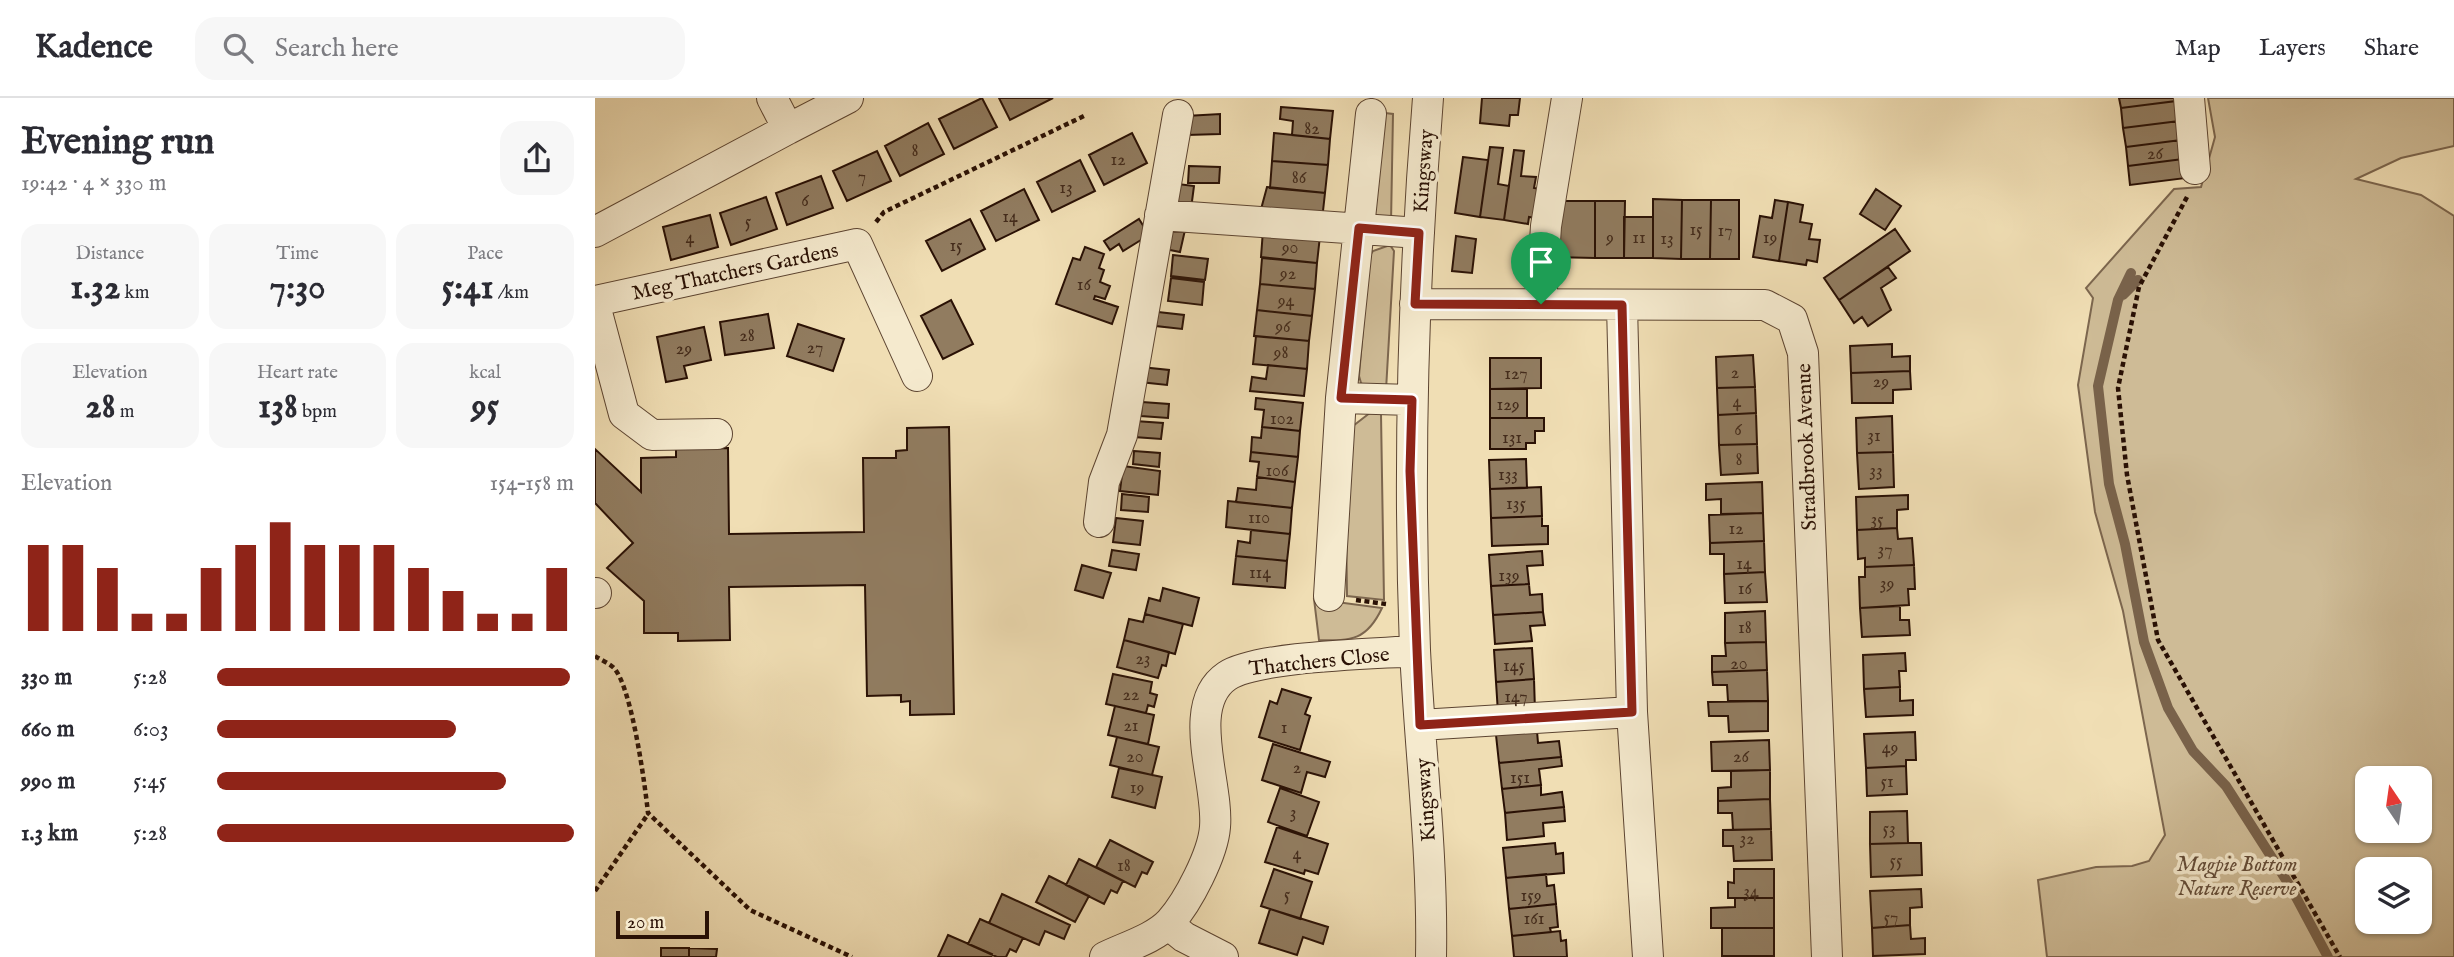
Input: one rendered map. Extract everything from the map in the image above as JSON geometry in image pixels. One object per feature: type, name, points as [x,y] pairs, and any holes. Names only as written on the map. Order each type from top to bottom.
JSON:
[{"type":"street","points":[[772,98],[789,129]]},
{"type":"street","points":[[595,232],[848,98]]},
{"type":"street","name":"Kingsway","points":[[1428,98],[1415,304],[1410,471],[1415,651],[1430,875],[1430,957]]},
{"type":"street","points":[[1541,304],[1546,226],[1567,98]]},
{"type":"street","points":[[2189,98],[2195,169]]},
{"type":"street","points":[[1329,596],[1341,398],[1371,114]]},
{"type":"street","points":[[1099,522],[1104,482],[1122,435],[1178,115]]},
{"type":"street","points":[[1160,215],[1419,233]]},
{"type":"street","name":"Meg Thatchers Gardens","points":[[595,303],[857,244],[917,376]]},
{"type":"street","points":[[595,303],[624,414],[652,435],[717,434]]},
{"type":"street","name":"Stradbrook Avenue","points":[[1415,304],[1765,305],[1793,319],[1803,353],[1827,957]]},
{"type":"street","points":[[1622,305],[1632,712],[1648,957]]},
{"type":"street","points":[[1341,398],[1412,400]]},
{"type":"street","name":"Thatchers Close","points":[[1105,957],[1168,924],[1185,902],[1215,831],[1214,796],[1205,720],[1207,703],[1215,688],[1234,673],[1260,664],[1415,651]]},
{"type":"street","points":[[1420,725],[1632,712]]},
{"type":"street","points":[[1168,924],[1184,937],[1223,957]]},
{"type":"path","points":[[857,244],[884,212],[1086,115]]},
{"type":"path","points":[[2195,169],[2193,184],[2140,287],[2118,388],[2129,489],[2158,640],[2340,957]]},
{"type":"path","points":[[1329,596],[1414,608]]},
{"type":"path","points":[[595,656],[615,669],[630,711],[643,760],[648,814],[595,891]]},
{"type":"path","points":[[648,814],[750,910],[852,957]]},
{"type":"green space","name":"Magpie Bottom Nature Reserve","points":[[2208,98],[2454,98],[2454,146],[2401,158],[2356,179],[2421,195],[2454,216],[2454,957],[2047,957],[2038,880],[2096,867],[2132,866],[2149,861],[2165,835],[2123,611],[2095,512],[2078,385],[2093,298],[2086,288],[2174,189],[2201,187],[2215,137]]},
{"type":"green space","points":[[1385,113],[1393,114],[1391,223],[1379,221],[1374,213]]},
{"type":"green space","points":[[1390,245],[1394,251],[1386,390],[1370,391],[1361,383],[1359,376],[1369,257],[1373,251]]},
{"type":"green space","points":[[1371,412],[1381,414],[1384,600],[1347,596],[1346,518],[1353,426]]},
{"type":"green space","points":[[1314,599],[1382,608],[1370,627],[1357,636],[1341,640],[1319,640]]},
{"type":"building","points":[[982,98],[997,127],[954,149],[939,119]]},
{"type":"building","points":[[999,98],[1053,98],[1010,120]]},
{"type":"building","points":[[1482,98],[1520,98],[1518,115],[1510,115],[1509,126],[1480,123]]},
{"type":"building","points":[[2119,98],[2176,98],[2176,101],[2121,108]]},
{"type":"building","points":[[2176,101],[2179,121],[2123,128],[2121,108]]},
{"type":"building","points":[[1281,107],[1333,111],[1330,139],[1292,135],[1293,121],[1280,119]]},
{"type":"building","points":[[1220,114],[1220,134],[1187,135],[1186,116]]},
{"type":"building","points":[[2179,121],[2181,140],[2126,147],[2123,128]]},
{"type":"building","points":[[928,123],[944,154],[900,176],[885,146]]},
{"type":"building","points":[[1132,133],[1147,163],[1104,185],[1089,155]]},
{"type":"building","points":[[1274,133],[1330,139],[1328,165],[1272,161]]},
{"type":"building","points":[[2181,140],[2183,159],[2128,166],[2126,147]]},
{"type":"building","points":[[1490,147],[1503,148],[1498,184],[1509,186],[1504,220],[1480,217]]},
{"type":"building","points":[[1514,150],[1524,151],[1521,176],[1536,177],[1534,188],[1545,190],[1541,219],[1529,217],[1528,224],[1504,220]]},
{"type":"building","points":[[877,151],[891,181],[847,201],[833,171]]},
{"type":"building","points":[[1463,157],[1488,160],[1480,217],[1455,213]]},
{"type":"building","points":[[2183,159],[2186,178],[2130,185],[2128,166]]},
{"type":"building","points":[[1080,160],[1095,191],[1052,212],[1037,182]]},
{"type":"building","points":[[1272,161],[1328,165],[1325,193],[1270,188]]},
{"type":"building","points":[[1189,166],[1220,167],[1219,183],[1188,183]]},
{"type":"building","points":[[821,176],[833,208],[787,225],[776,193]]},
{"type":"building","points":[[1178,184],[1194,186],[1191,209],[1176,207]]},
{"type":"building","points":[[1267,187],[1325,193],[1322,220],[1260,213]]},
{"type":"building","points":[[1024,189],[1039,220],[996,241],[981,211]]},
{"type":"building","points":[[1876,189],[1901,206],[1885,230],[1860,214]]},
{"type":"building","points":[[766,197],[777,229],[731,245],[720,213]]},
{"type":"building","points":[[1653,199],[1682,200],[1681,259],[1653,258]]},
{"type":"building","points":[[1682,200],[1711,200],[1710,259],[1681,259]]},
{"type":"building","points":[[1711,200],[1739,200],[1739,259],[1710,259]]},
{"type":"building","points":[[1775,200],[1788,202],[1779,261],[1753,257],[1760,216],[1772,218]]},
{"type":"building","points":[[1558,201],[1595,201],[1595,258],[1551,257]]},
{"type":"building","points":[[1595,201],[1625,201],[1624,258],[1595,258]]},
{"type":"building","points":[[1788,202],[1803,205],[1800,222],[1812,224],[1809,239],[1820,240],[1817,262],[1807,260],[1806,265],[1779,261]]},
{"type":"building","points":[[710,215],[718,247],[671,260],[663,227]]},
{"type":"building","points":[[1624,217],[1653,217],[1653,258],[1624,258]]},
{"type":"building","points":[[970,219],[985,249],[942,271],[926,241]]},
{"type":"building","points":[[1139,219],[1149,235],[1123,251],[1119,244],[1110,250],[1104,241]]},
{"type":"building","points":[[1170,227],[1185,230],[1180,252],[1165,249]]},
{"type":"building","points":[[1895,229],[1910,251],[1839,300],[1824,278]]},
{"type":"building","points":[[1263,230],[1320,236],[1317,263],[1261,257]]},
{"type":"building","points":[[1456,236],[1476,239],[1472,273],[1452,271]]},
{"type":"building","points":[[1085,247],[1104,254],[1099,268],[1104,270],[1100,282],[1110,286],[1105,299],[1095,296],[1094,299],[1118,307],[1112,324],[1056,304],[1073,258],[1080,260]]},
{"type":"building","points":[[1173,255],[1208,259],[1205,280],[1171,276]]},
{"type":"building","points":[[1262,258],[1317,263],[1315,289],[1260,284]]},
{"type":"building","points":[[1888,267],[1896,278],[1881,288],[1891,310],[1868,326],[1862,317],[1854,323],[1839,300]]},
{"type":"building","points":[[1171,278],[1204,282],[1202,305],[1168,301]]},
{"type":"building","points":[[1260,284],[1315,289],[1312,316],[1257,310]]},
{"type":"building","points":[[951,300],[973,344],[943,359],[921,316]]},
{"type":"building","points":[[1257,310],[1312,316],[1309,341],[1254,336]]},
{"type":"building","points":[[1158,312],[1184,315],[1182,329],[1156,326]]},
{"type":"building","points":[[768,314],[774,348],[725,355],[720,322]]},
{"type":"building","points":[[798,324],[844,339],[833,371],[787,356]]},
{"type":"building","points":[[704,327],[711,360],[684,366],[687,378],[666,382],[657,337]]},
{"type":"building","points":[[1256,336],[1309,341],[1307,369],[1253,364]]},
{"type":"building","points":[[1892,344],[1892,357],[1910,356],[1910,371],[1851,373],[1850,346]]},
{"type":"building","points":[[1753,355],[1755,387],[1717,388],[1716,357]]},
{"type":"building","points":[[1490,358],[1541,358],[1541,388],[1490,389]]},
{"type":"building","points":[[1268,365],[1307,369],[1304,396],[1250,391],[1252,377],[1266,379]]},
{"type":"building","points":[[1141,367],[1169,370],[1167,385],[1140,382]]},
{"type":"building","points":[[1910,371],[1911,389],[1893,390],[1893,403],[1852,403],[1851,373]]},
{"type":"building","points":[[1755,387],[1756,413],[1718,415],[1717,388]]},
{"type":"building","points":[[1490,389],[1527,389],[1527,418],[1490,418]]},
{"type":"building","points":[[1256,398],[1303,403],[1300,431],[1262,427],[1264,410],[1255,409]]},
{"type":"building","points":[[1142,402],[1169,404],[1168,418],[1141,416]]},
{"type":"building","points":[[1756,413],[1757,444],[1719,445],[1718,415]]},
{"type":"building","points":[[1892,416],[1893,452],[1857,453],[1856,418]]},
{"type":"building","points":[[1490,418],[1544,418],[1544,431],[1535,431],[1535,443],[1526,443],[1526,449],[1490,449]]},
{"type":"building","points":[[1135,421],[1163,423],[1161,439],[1134,437]]},
{"type":"building","points":[[949,427],[954,714],[910,715],[910,701],[901,702],[901,695],[867,696],[865,585],[729,587],[730,640],[678,641],[678,633],[644,633],[644,601],[607,568],[633,543],[595,503],[595,449],[641,492],[641,458],[676,457],[676,449],[728,448],[729,534],[864,532],[863,458],[896,458],[896,451],[907,450],[907,428]]},
{"type":"building","points":[[1262,427],[1300,431],[1298,457],[1251,452],[1252,437],[1261,438]]},
{"type":"building","points":[[1757,444],[1758,473],[1721,475],[1719,445]]},
{"type":"building","points":[[1134,451],[1160,453],[1159,467],[1133,464]]},
{"type":"building","points":[[1251,452],[1298,457],[1295,482],[1257,477],[1259,462],[1250,461]]},
{"type":"building","points":[[1893,452],[1894,487],[1859,489],[1857,453]]},
{"type":"building","points":[[1526,459],[1527,488],[1490,489],[1489,460]]},
{"type":"building","points":[[1123,466],[1160,471],[1158,495],[1120,491]]},
{"type":"building","points":[[1257,477],[1295,482],[1292,508],[1236,502],[1238,488],[1256,490]]},
{"type":"building","points":[[1762,482],[1763,513],[1721,514],[1721,499],[1706,500],[1706,484]]},
{"type":"building","points":[[1541,487],[1542,516],[1491,518],[1490,489]]},
{"type":"building","points":[[1122,494],[1149,497],[1148,512],[1121,510]]},
{"type":"building","points":[[1908,495],[1908,509],[1897,510],[1897,528],[1857,530],[1856,497]]},
{"type":"building","points":[[1228,501],[1292,508],[1290,534],[1226,527]]},
{"type":"building","points":[[1763,513],[1764,541],[1710,543],[1709,515]]},
{"type":"building","points":[[1542,516],[1542,526],[1548,526],[1548,544],[1492,546],[1491,518]]},
{"type":"building","points":[[1116,518],[1143,521],[1140,545],[1113,542]]},
{"type":"building","points":[[1897,528],[1898,539],[1912,538],[1914,565],[1865,567],[1865,558],[1858,559],[1857,530]]},
{"type":"building","points":[[1251,530],[1290,534],[1287,561],[1236,556],[1238,541],[1250,543]]},
{"type":"building","points":[[1764,541],[1765,572],[1724,574],[1724,554],[1710,554],[1710,543]]},
{"type":"building","points":[[1112,550],[1139,554],[1136,570],[1109,566]]},
{"type":"building","points":[[1542,551],[1543,565],[1527,566],[1529,584],[1491,586],[1489,555]]},
{"type":"building","points":[[1236,556],[1287,561],[1285,588],[1233,584]]},
{"type":"building","points":[[1082,565],[1111,573],[1103,598],[1075,590]]},
{"type":"building","points":[[1914,565],[1915,589],[1908,589],[1909,605],[1860,608],[1859,577],[1865,577],[1865,567]]},
{"type":"building","points":[[1765,572],[1767,602],[1725,603],[1724,574]]},
{"type":"building","points":[[1529,584],[1530,595],[1542,594],[1543,612],[1493,615],[1491,586]]},
{"type":"building","points":[[1163,588],[1199,598],[1192,626],[1145,614],[1149,598],[1160,601]]},
{"type":"building","points":[[1900,606],[1900,620],[1909,620],[1910,635],[1862,637],[1860,608]]},
{"type":"building","points":[[1765,611],[1766,642],[1725,643],[1725,613]]},
{"type":"building","points":[[1543,612],[1545,625],[1530,626],[1532,641],[1495,644],[1493,615]]},
{"type":"building","points":[[1145,614],[1183,624],[1175,654],[1124,640],[1129,619],[1143,622]]},
{"type":"building","points":[[1124,640],[1169,652],[1166,666],[1162,665],[1158,678],[1117,667]]},
{"type":"building","points":[[1766,642],[1767,670],[1712,672],[1712,656],[1726,656],[1725,643]]},
{"type":"building","points":[[1532,648],[1534,679],[1496,682],[1494,650]]},
{"type":"building","points":[[1905,653],[1906,671],[1899,671],[1900,687],[1864,689],[1863,655]]},
{"type":"building","points":[[1767,670],[1768,701],[1728,701],[1727,685],[1713,685],[1712,672]]},
{"type":"building","points":[[1113,674],[1152,682],[1150,693],[1157,695],[1154,707],[1148,705],[1146,713],[1106,704]]},
{"type":"building","points":[[1534,679],[1535,711],[1498,713],[1496,682]]},
{"type":"building","points":[[1900,687],[1900,701],[1913,700],[1913,715],[1866,717],[1864,689]]},
{"type":"building","points":[[1282,689],[1311,698],[1305,714],[1310,716],[1300,750],[1259,737],[1270,701],[1277,704]]},
{"type":"building","points":[[1768,701],[1768,731],[1729,732],[1728,716],[1709,716],[1708,702]]},
{"type":"building","points":[[1115,706],[1154,715],[1148,744],[1108,735]]},
{"type":"building","points":[[1537,731],[1538,743],[1559,741],[1561,757],[1499,763],[1496,735]]},
{"type":"building","points":[[1915,732],[1916,760],[1906,760],[1906,766],[1866,768],[1864,734]]},
{"type":"building","points":[[1117,737],[1159,747],[1152,775],[1110,765]]},
{"type":"building","points":[[1769,740],[1770,770],[1712,771],[1711,742]]},
{"type":"building","points":[[1273,744],[1330,762],[1325,777],[1307,772],[1301,793],[1262,780]]},
{"type":"building","points":[[1561,757],[1562,766],[1539,769],[1541,785],[1502,789],[1499,763]]},
{"type":"building","points":[[1906,766],[1907,794],[1867,796],[1866,768]]},
{"type":"building","points":[[1119,768],[1162,777],[1155,808],[1112,797]]},
{"type":"building","points":[[1770,770],[1770,799],[1718,801],[1718,788],[1731,787],[1731,771]]},
{"type":"building","points":[[1541,785],[1541,795],[1562,792],[1564,807],[1505,813],[1502,789]]},
{"type":"building","points":[[1280,788],[1319,802],[1307,836],[1268,822]]},
{"type":"building","points":[[1770,799],[1771,829],[1733,830],[1732,813],[1718,813],[1718,801]]},
{"type":"building","points":[[1564,807],[1565,821],[1543,823],[1544,836],[1507,840],[1505,813]]},
{"type":"building","points":[[1907,811],[1908,843],[1870,844],[1870,812]]},
{"type":"building","points":[[1277,827],[1328,844],[1318,874],[1305,870],[1304,874],[1265,862]]},
{"type":"building","points":[[1771,829],[1772,860],[1734,861],[1733,846],[1723,846],[1723,830]]},
{"type":"building","points":[[1110,840],[1153,862],[1147,874],[1142,872],[1135,887],[1096,867]]},
{"type":"building","points":[[1555,843],[1556,854],[1563,853],[1564,873],[1506,878],[1503,848]]},
{"type":"building","points":[[1921,843],[1922,875],[1871,877],[1870,844]]},
{"type":"building","points":[[1079,859],[1123,881],[1117,893],[1111,890],[1104,904],[1066,885]]},
{"type":"building","points":[[1274,869],[1312,882],[1300,919],[1261,906]]},
{"type":"building","points":[[1734,869],[1774,869],[1774,898],[1728,898],[1728,882],[1734,883]]},
{"type":"building","points":[[1546,874],[1547,886],[1554,885],[1556,904],[1509,909],[1506,878]]},
{"type":"building","points":[[1049,876],[1089,896],[1075,922],[1036,902]]},
{"type":"building","points":[[1921,889],[1922,907],[1910,908],[1910,925],[1872,928],[1870,891]]},
{"type":"building","points":[[1002,894],[1070,925],[1064,939],[1045,931],[1039,945],[989,923]]},
{"type":"building","points":[[1735,898],[1774,898],[1774,928],[1711,928],[1711,908],[1735,907]]},
{"type":"building","points":[[1556,904],[1558,927],[1550,928],[1551,932],[1512,936],[1509,909]]},
{"type":"building","points":[[1270,909],[1328,927],[1323,944],[1303,937],[1297,955],[1259,943]]},
{"type":"building","points":[[980,919],[1023,938],[1016,952],[1010,949],[1006,957],[997,957],[968,944]]},
{"type":"building","points":[[1910,925],[1911,939],[1925,938],[1925,954],[1873,956],[1872,928]]},
{"type":"building","points":[[1722,928],[1774,928],[1774,956],[1722,956]]},
{"type":"building","points":[[1560,931],[1561,941],[1566,940],[1567,957],[1514,957],[1512,936]]},
{"type":"building","points":[[948,935],[992,954],[991,957],[938,957]]},
{"type":"building","points":[[661,948],[689,948],[689,957],[661,957]]},
{"type":"building","points":[[689,948],[717,949],[716,957],[689,957]]},
{"type":"waterway","points":[[2131,273],[2118,300],[2098,386],[2109,484],[2125,544],[2144,642],[2168,708],[2193,751],[2226,786],[2290,886],[2328,957]]},
{"type":"waterway","points":[[2123,295],[2138,280]]},
{"type":"route","points":[[1359,228],[1419,233],[1415,304],[1541,304],[1622,305],[1632,712],[1420,725],[1410,471],[1412,400],[1341,398],[1359,228]]}]
